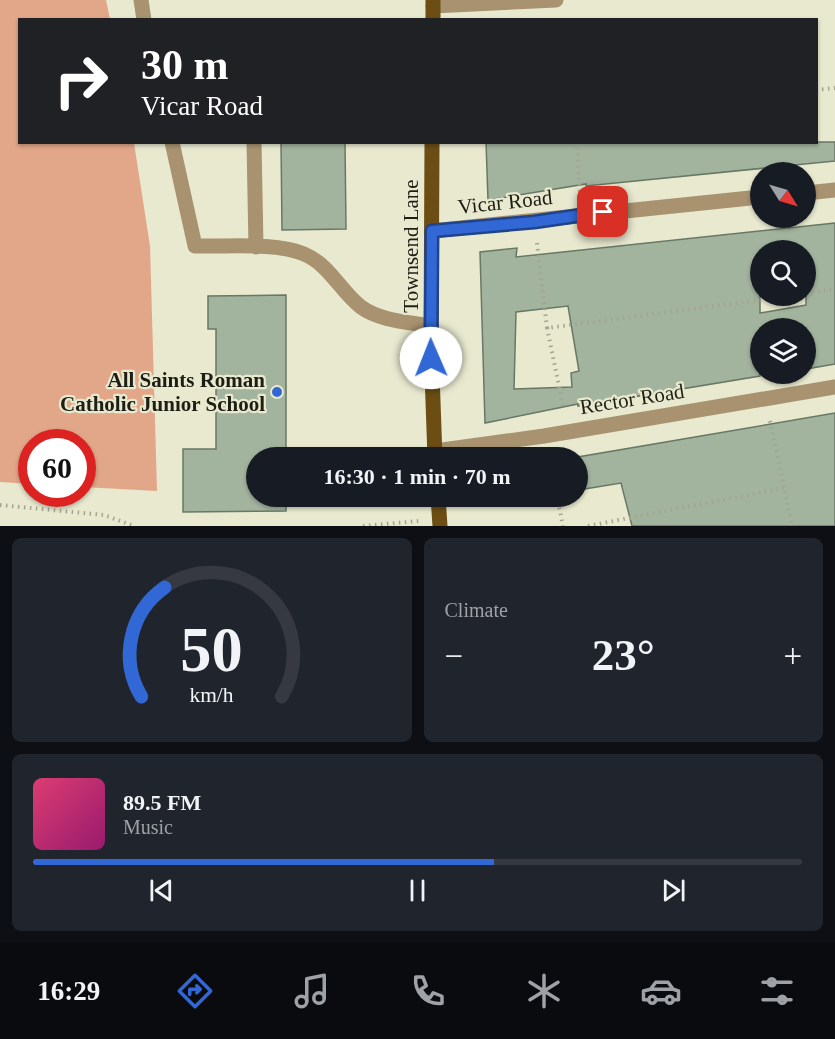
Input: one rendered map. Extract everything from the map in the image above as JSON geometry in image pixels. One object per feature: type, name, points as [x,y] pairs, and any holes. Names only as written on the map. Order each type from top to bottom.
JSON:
[{"type":"main road","name":"Townsend Lane","points":[[432,144],[431,326],[435,447]]},
{"type":"main road","points":[[439,507],[440,523]]},
{"type":"street","points":[[141,0],[144,18]]},
{"type":"street","points":[[433,9],[556,0]]},
{"type":"street","points":[[172,144],[195,246],[284,249],[303,254],[318,261],[360,306],[378,316],[431,326]]},
{"type":"street","points":[[254,144],[256,247]]},
{"type":"street","points":[[816,192],[835,190]]},
{"type":"street","name":"Vicar Road","points":[[432,231],[750,198]]},
{"type":"street","name":"Rector Road","points":[[475,447],[835,387]]},
{"type":"path","points":[[818,90],[835,88]]},
{"type":"path","points":[[577,144],[580,214]]},
{"type":"path","points":[[534,222],[547,328],[568,431]]},
{"type":"path","points":[[816,292],[835,290]]},
{"type":"path","points":[[547,328],[750,301]]},
{"type":"path","points":[[766,399],[792,526]]},
{"type":"path","points":[[588,526],[784,488]]},
{"type":"path","points":[[0,505],[104,515],[134,526]]},
{"type":"path","points":[[559,507],[563,526]]},
{"type":"path","points":[[363,526],[440,523]]},
{"type":"shaded area","points":[[0,0],[106,0],[110,18],[18,18],[18,144],[134,144],[150,246],[157,491],[96,488],[96,429],[18,429],[18,483],[0,482]]},
{"type":"building","points":[[818,142],[835,142],[835,161],[750,162],[750,170],[586,186],[586,184],[488,200],[486,144],[818,144]]},
{"type":"building","points":[[281,144],[345,144],[346,229],[282,230]]},
{"type":"building","points":[[835,223],[835,364],[816,367],[816,318],[750,318],[750,378],[578,406],[578,404],[485,423],[480,252],[517,248],[516,257],[788,228],[816,228],[816,225]],"holes":[[[568,306],[579,371],[571,373],[572,387],[514,389],[516,312]]]},
{"type":"building","points":[[286,295],[286,447],[246,447],[246,507],[286,507],[286,511],[183,512],[183,449],[216,449],[216,329],[208,329],[208,296]]},
{"type":"building","points":[[835,413],[835,526],[632,526],[621,483],[588,488],[588,455]]},
{"type":"place","name":"All Saints Roman Catholic Junior School","points":[[277,392]]},
{"type":"route","points":[[431,358],[432,231],[534,222],[603,212]]}]
